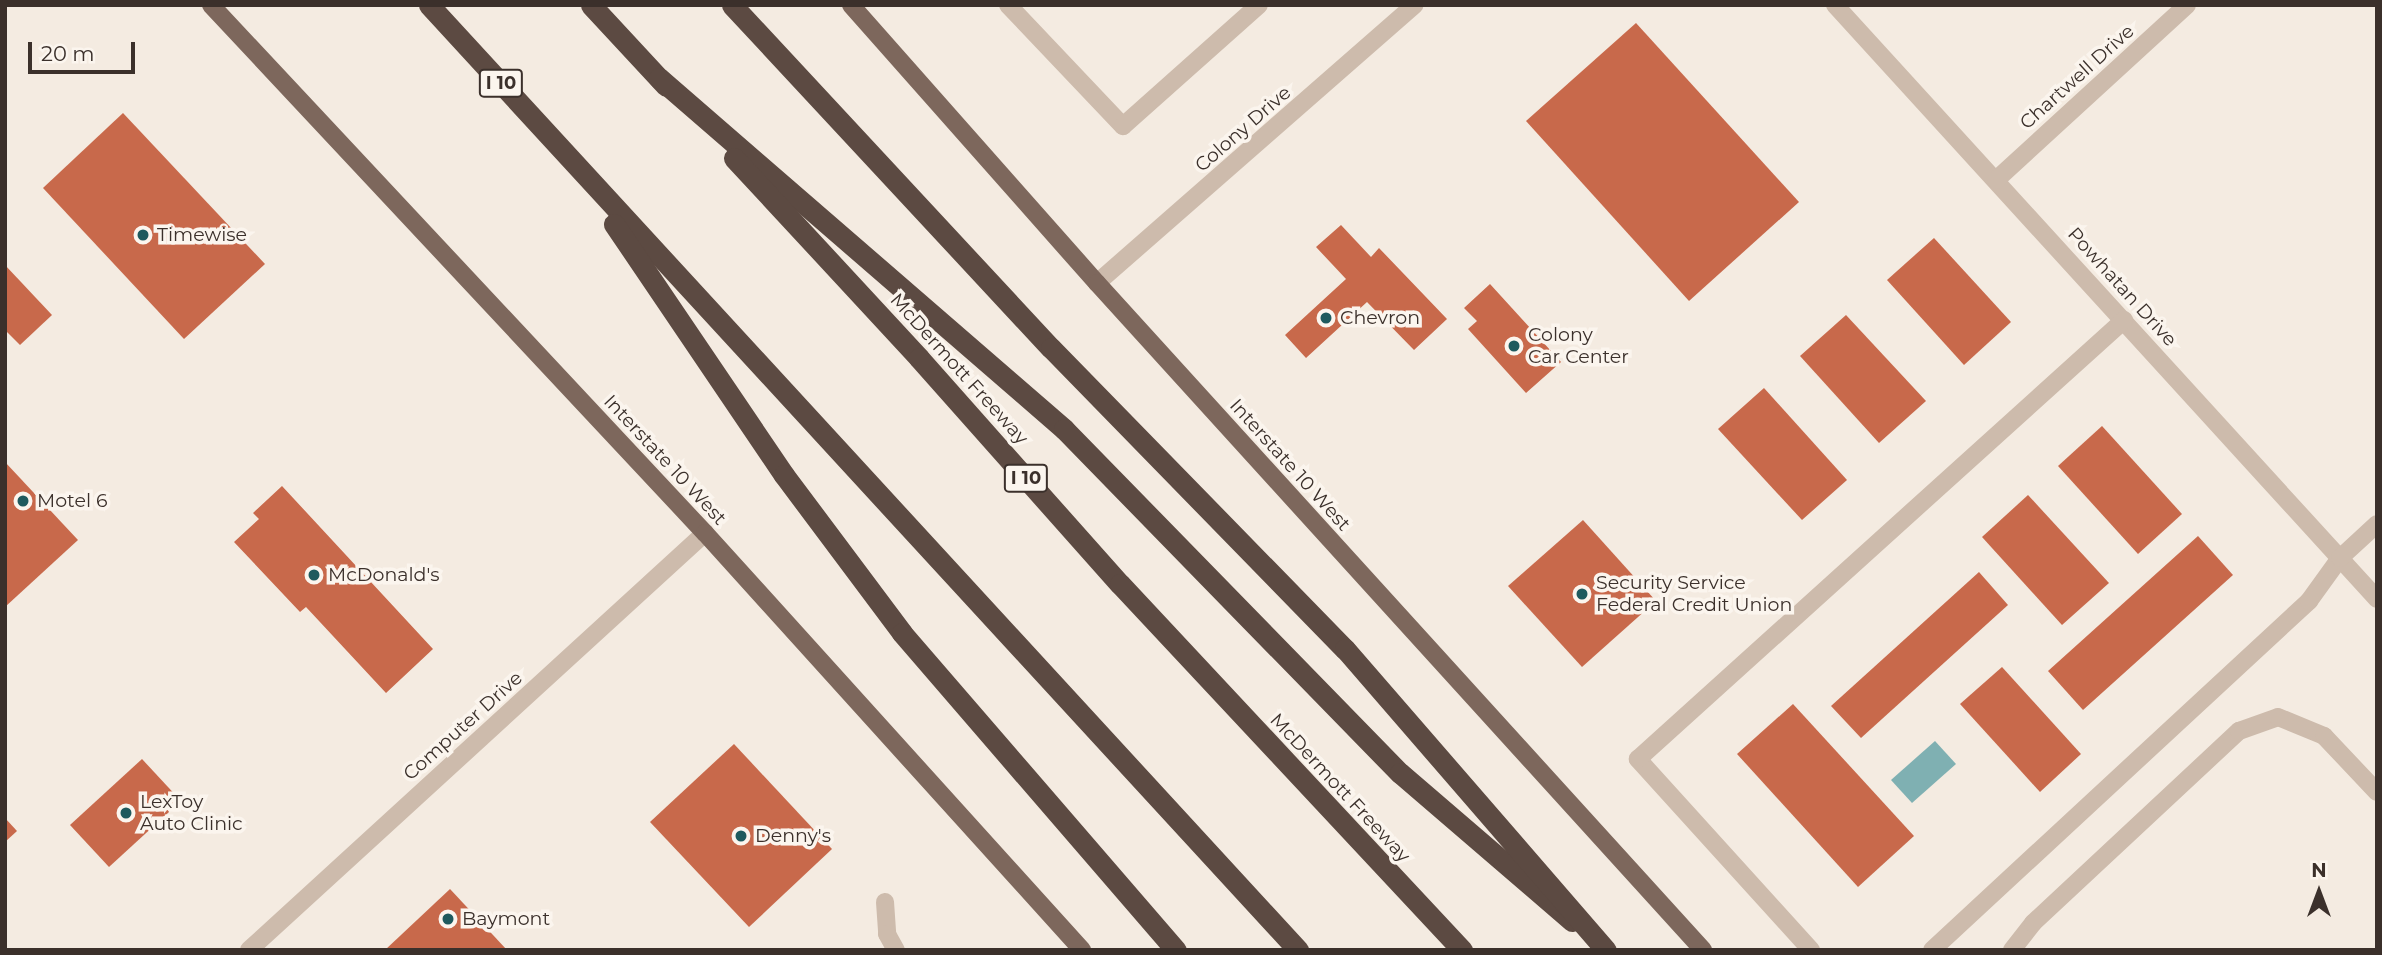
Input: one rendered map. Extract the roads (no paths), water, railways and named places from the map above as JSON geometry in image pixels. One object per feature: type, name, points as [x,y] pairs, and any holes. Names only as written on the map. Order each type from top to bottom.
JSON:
[{"type":"highway","name":"I 10","points":[[429,5],[1298,950]]},
{"type":"highway","name":"McDermott Freeway","points":[[591,5],[919,358],[1120,584],[1462,950]]},
{"type":"highway","points":[[732,5],[1051,348],[1345,649],[1606,950]]},
{"type":"highway","points":[[659,78],[1064,429],[1399,773],[1606,950]]},
{"type":"highway","points":[[572,161],[784,475],[902,633],[1176,950]]},
{"type":"main road","name":"Interstate 10 West","points":[[211,5],[705,533],[1082,950]]},
{"type":"main road","name":"Interstate 10 West","points":[[850,5],[1097,284],[1703,950]]},
{"type":"street","points":[[1008,5],[1123,126],[1259,5]]},
{"type":"street","name":"Colony Drive","points":[[1097,284],[1414,5]]},
{"type":"street","name":"Powhatan Drive","points":[[1835,5],[2377,599]]},
{"type":"street","name":"Chartwell Drive","points":[[1996,180],[2187,5]]},
{"type":"street","points":[[1811,950],[1638,759],[2124,320]]},
{"type":"street","points":[[1932,950],[2309,601],[2340,558],[2377,524]]},
{"type":"street","name":"Computer Drive","points":[[249,950],[705,533]]},
{"type":"street","points":[[2012,950],[2033,923],[2239,731],[2278,717],[2324,736],[2377,792]]},
{"type":"street","points":[[885,902],[887,934],[896,950]]},
{"type":"water","points":[[1935,741],[1956,764],[1912,803],[1891,780]]},
{"type":"place","name":"Timewise","points":[[143,235]]},
{"type":"place","name":"Chevron","points":[[1326,318]]},
{"type":"place","name":"Colony Car Center","points":[[1514,346]]},
{"type":"place","name":"Motel 6","points":[[23,501]]},
{"type":"place","name":"McDonald's","points":[[314,575]]},
{"type":"place","name":"Security Service Federal Credit Union","points":[[1582,594]]},
{"type":"place","name":"LexToy Auto Clinic","points":[[126,813]]},
{"type":"place","name":"Denny's","points":[[741,836]]},
{"type":"place","name":"Baymont","points":[[448,919]]}]
